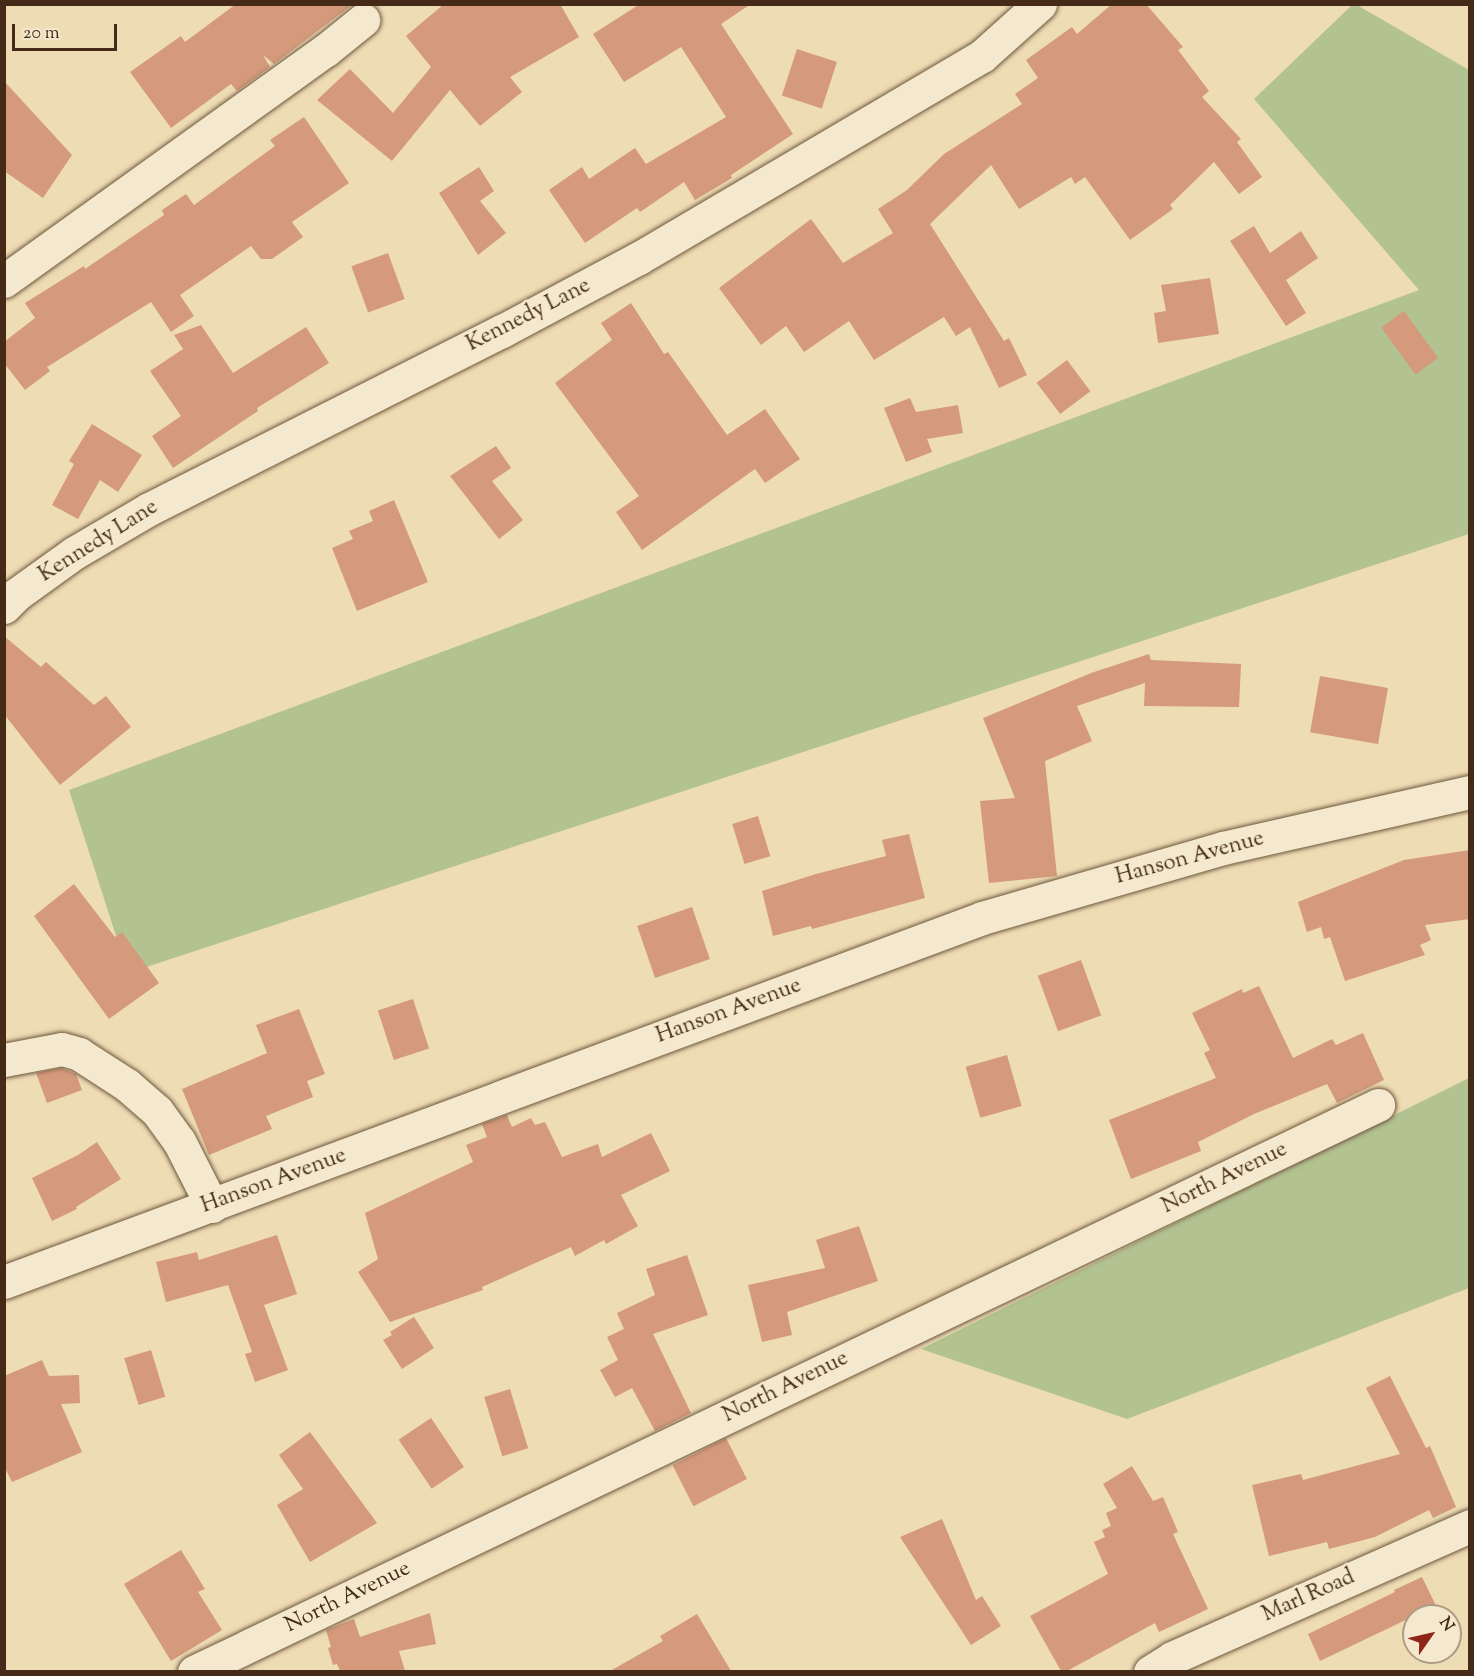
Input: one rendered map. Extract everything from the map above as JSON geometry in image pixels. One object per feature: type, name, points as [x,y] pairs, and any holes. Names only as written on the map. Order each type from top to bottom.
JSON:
[{"type":"street","name":"Kennedy Lane","points":[[4,607],[17,594],[75,553],[148,509],[502,331],[650,252],[982,56],[1040,4]]},
{"type":"street","points":[[4,281],[326,50],[363,20]]},
{"type":"street","name":"Hanson Avenue","points":[[4,1282],[982,918],[1223,848],[1470,792]]},
{"type":"street","points":[[4,1060],[62,1049],[79,1054],[127,1085],[157,1111],[179,1141],[212,1206]]},
{"type":"street","name":"North Avenue","points":[[194,1671],[1378,1105]]},
{"type":"street","name":"Marl Road","points":[[1150,1671],[1172,1658],[1470,1526]]},
{"type":"green space","points":[[1352,5],[1357,5],[1469,70],[1469,534],[128,973],[69,790],[1419,290],[1254,99]]},
{"type":"green space","points":[[1469,1078],[1469,1288],[1127,1419],[921,1349]]},
{"type":"building","points":[[236,4],[353,4],[274,64],[263,55],[270,67],[237,91],[231,84],[171,128],[130,72],[181,36],[185,42]]},
{"type":"building","points":[[444,4],[560,4],[579,37],[510,77],[522,92],[480,126],[450,90],[392,161],[317,100],[350,69],[393,113],[431,67],[406,36]]},
{"type":"building","points":[[640,4],[751,4],[721,24],[793,134],[731,175],[732,178],[695,200],[684,182],[640,212],[637,208],[585,243],[549,190],[582,167],[589,179],[635,148],[646,164],[726,117],[681,47],[624,82],[593,34]]},
{"type":"building","points":[[1112,4],[1146,4],[1183,47],[1178,50],[1209,91],[1202,97],[1241,139],[1237,142],[1262,177],[1239,194],[1214,162],[1170,205],[1173,209],[1130,240],[1085,177],[1075,184],[1071,177],[1019,209],[991,165],[930,224],[1004,341],[1009,338],[1027,375],[999,388],[970,327],[956,336],[944,317],[874,360],[849,321],[804,352],[786,326],[761,345],[719,288],[811,219],[843,263],[893,233],[878,209],[907,190],[944,154],[1022,104],[1015,94],[1038,78],[1026,60],[1072,27],[1077,34]]},
{"type":"building","points":[[797,49],[837,62],[822,109],[782,96]]},
{"type":"building","points":[[4,81],[72,155],[43,198],[4,171]]},
{"type":"building","points":[[304,117],[349,183],[292,222],[303,237],[272,259],[261,259],[251,246],[180,295],[194,316],[171,332],[151,302],[47,367],[50,371],[25,390],[4,363],[4,342],[35,318],[25,303],[84,266],[85,269],[164,215],[162,210],[186,194],[194,205],[275,146],[270,140]]},
{"type":"building","points":[[479,167],[494,191],[480,201],[506,233],[478,255],[439,193]]},
{"type":"building","points":[[1254,226],[1270,253],[1301,231],[1318,258],[1286,280],[1306,313],[1286,326],[1230,241]]},
{"type":"building","points":[[388,253],[405,299],[368,312],[351,266]]},
{"type":"building","points":[[1210,278],[1219,334],[1158,343],[1154,313],[1166,311],[1161,285]]},
{"type":"building","points":[[631,303],[664,354],[668,352],[727,435],[765,409],[800,459],[765,483],[755,469],[642,550],[616,512],[639,496],[555,383],[612,340],[601,323]]},
{"type":"building","points":[[1404,311],[1438,358],[1415,374],[1381,327]]},
{"type":"building","points":[[201,325],[233,373],[306,327],[329,363],[257,408],[258,411],[173,468],[152,436],[181,416],[150,371],[183,349],[174,335]]},
{"type":"building","points":[[1067,360],[1090,391],[1060,414],[1037,383]]},
{"type":"building","points":[[910,398],[916,412],[958,405],[963,433],[927,439],[932,452],[906,462],[884,408]]},
{"type":"building","points":[[92,424],[142,455],[118,492],[100,480],[78,519],[52,505],[74,464],[69,461]]},
{"type":"building","points":[[496,446],[511,468],[492,481],[523,520],[499,539],[450,476]]},
{"type":"building","points":[[394,500],[428,582],[357,611],[332,548],[353,539],[349,531],[373,521],[369,511]]},
{"type":"building","points":[[4,636],[41,667],[46,662],[94,705],[106,696],[131,727],[60,785],[4,714]]},
{"type":"building","points":[[1149,654],[1151,660],[1241,664],[1239,707],[1144,706],[1145,683],[1077,706],[1092,741],[1045,761],[1057,876],[989,883],[980,801],[1015,798],[983,718],[1091,673]]},
{"type":"building","points":[[1320,676],[1388,688],[1378,744],[1310,732]]},
{"type":"building","points":[[758,816],[770,856],[744,864],[732,824]]},
{"type":"building","points":[[909,834],[925,898],[812,929],[811,926],[773,936],[762,891],[886,856],[882,840]]},
{"type":"building","points":[[1470,850],[1470,919],[1425,925],[1431,940],[1420,945],[1425,955],[1345,981],[1330,937],[1324,939],[1321,927],[1307,932],[1298,902],[1404,860]]},
{"type":"building","points":[[74,884],[115,937],[122,932],[159,983],[109,1019],[34,916]]},
{"type":"building","points":[[692,907],[710,959],[655,978],[637,926]]},
{"type":"building","points":[[1081,960],[1101,1015],[1058,1031],[1038,976]]},
{"type":"building","points":[[1259,986],[1293,1058],[1332,1039],[1336,1045],[1363,1033],[1384,1080],[1337,1103],[1327,1084],[1254,1114],[1198,1142],[1201,1151],[1131,1179],[1109,1120],[1216,1078],[1204,1053],[1210,1050],[1192,1013],[1242,989],[1243,993]]},
{"type":"building","points":[[413,999],[429,1048],[394,1060],[378,1010]]},
{"type":"building","points":[[299,1009],[325,1074],[307,1081],[313,1097],[266,1116],[272,1129],[209,1155],[182,1089],[267,1053],[256,1025]]},
{"type":"building","points":[[1007,1055],[1022,1106],[980,1118],[966,1067]]},
{"type":"building","points":[[61,1068],[76,1074],[82,1090],[47,1103],[36,1073]]},
{"type":"building","points":[[507,1115],[512,1127],[531,1118],[535,1125],[545,1122],[562,1157],[598,1144],[602,1157],[651,1133],[670,1171],[621,1195],[638,1226],[606,1244],[604,1240],[575,1256],[571,1247],[482,1287],[483,1290],[390,1322],[358,1272],[378,1259],[365,1213],[473,1162],[466,1145],[487,1137],[482,1124]]},
{"type":"building","points":[[97,1142],[121,1179],[76,1207],[77,1209],[52,1221],[32,1178],[78,1155]]},
{"type":"building","points":[[859,1226],[878,1281],[787,1312],[792,1335],[762,1342],[748,1285],[825,1268],[816,1240]]},
{"type":"building","points":[[277,1235],[297,1294],[264,1305],[288,1370],[255,1382],[245,1354],[252,1352],[228,1285],[166,1302],[156,1262],[197,1252],[199,1260]]},
{"type":"building","points":[[687,1255],[708,1315],[653,1334],[691,1413],[655,1431],[632,1388],[615,1397],[600,1370],[618,1360],[607,1337],[624,1329],[617,1313],[655,1295],[646,1269]]},
{"type":"building","points":[[414,1317],[434,1348],[402,1369],[383,1340],[392,1335],[390,1332]]},
{"type":"building","points":[[151,1350],[165,1397],[139,1405],[124,1358]]},
{"type":"building","points":[[42,1360],[49,1376],[79,1375],[80,1403],[61,1404],[82,1452],[12,1482],[4,1466],[4,1376]]},
{"type":"building","points":[[1390,1376],[1426,1448],[1430,1446],[1456,1507],[1433,1518],[1429,1510],[1375,1537],[1329,1549],[1327,1542],[1269,1556],[1252,1485],[1301,1474],[1303,1480],[1400,1454],[1366,1388]]},
{"type":"building","points":[[510,1389],[528,1448],[502,1456],[484,1397]]},
{"type":"building","points":[[431,1418],[464,1467],[432,1489],[399,1440]]},
{"type":"building","points":[[310,1432],[377,1523],[310,1562],[277,1505],[303,1489],[279,1455]]},
{"type":"building","points":[[726,1438],[747,1479],[693,1506],[673,1465]]},
{"type":"building","points":[[1132,1466],[1153,1501],[1163,1497],[1178,1532],[1173,1534],[1208,1609],[1159,1632],[1155,1623],[1067,1671],[1061,1671],[1030,1616],[1108,1574],[1094,1542],[1105,1537],[1102,1530],[1111,1526],[1106,1513],[1117,1508],[1103,1484]]},
{"type":"building","points":[[942,1519],[976,1600],[982,1596],[1001,1626],[971,1645],[900,1537]]},
{"type":"building","points":[[181,1550],[205,1589],[198,1592],[222,1630],[171,1661],[124,1584]]},
{"type":"building","points":[[1422,1577],[1435,1604],[1402,1604],[1402,1622],[1320,1661],[1308,1634],[1395,1592],[1394,1590]]},
{"type":"building","points":[[430,1613],[436,1644],[399,1651],[405,1671],[340,1671],[337,1664],[333,1665],[326,1630],[354,1619],[360,1637]]},
{"type":"building","points":[[697,1614],[731,1671],[610,1671],[663,1641],[660,1636]]}]
